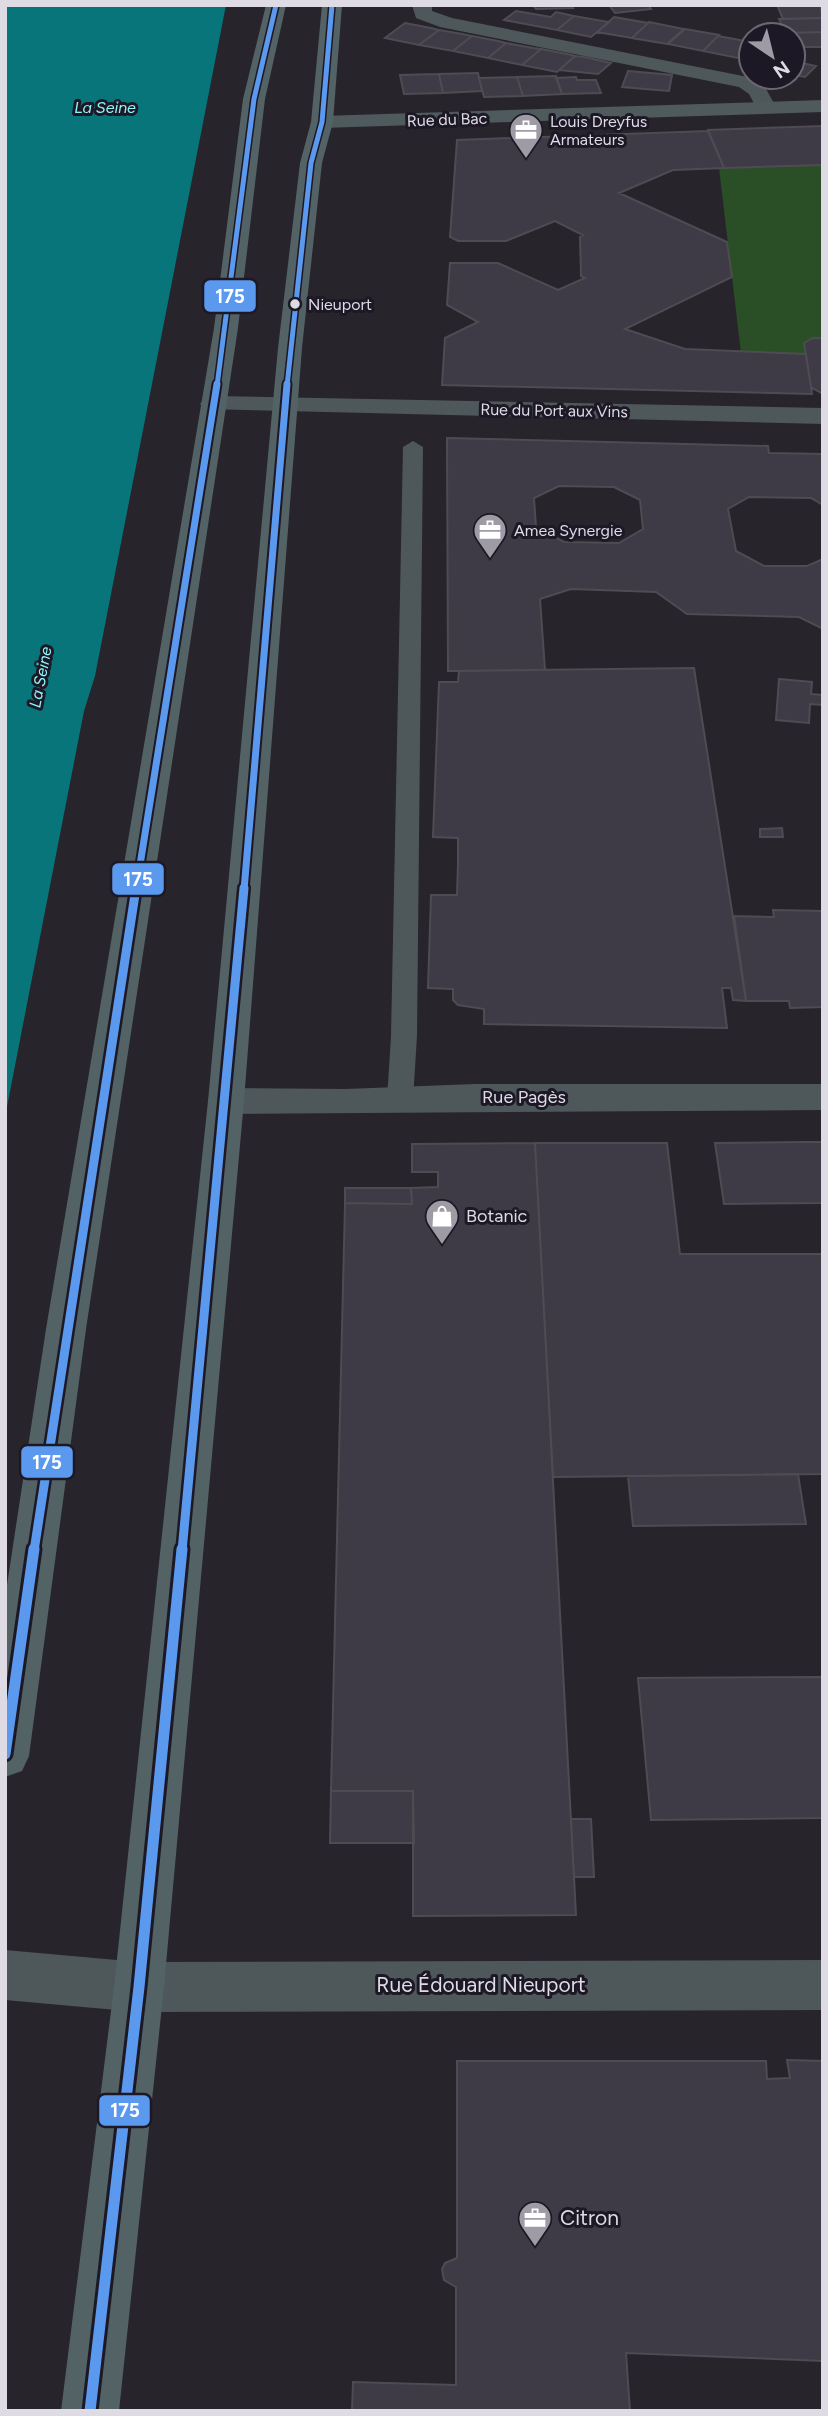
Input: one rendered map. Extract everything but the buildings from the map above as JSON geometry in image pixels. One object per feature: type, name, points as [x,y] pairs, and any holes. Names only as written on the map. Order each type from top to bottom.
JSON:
[{"type":"main road","points":[[5,1756],[66,1329],[213,404],[243,202],[254,99],[276,5]]},
{"type":"main road","points":[[90,2411],[139,1987],[226,1101],[284,405],[311,163],[322,122],[332,5]]},
{"type":"street","points":[[421,6],[423,14],[447,23],[736,79],[758,92],[765,107]]},
{"type":"street","name":"Rue du Bac","points":[[322,122],[823,106]]},
{"type":"street","name":"Rue du Port aux Vins","points":[[213,404],[823,416]]},
{"type":"street","name":"Rue Pagès","points":[[226,1101],[346,1102],[475,1097],[823,1097]]},
{"type":"street","name":"Rue Édouard Nieuport","points":[[5,1975],[139,1987],[823,1985]]},
{"type":"lane","points":[[400,1100],[404,1036],[413,447]]},
{"type":"green space","points":[[823,165],[823,338],[806,354],[741,353],[719,168]]},
{"type":"water","name":"La Seine","points":[[5,5],[226,5],[95,676],[84,711],[5,1117]]},
{"type":"transit line","name":"175","points":[[5,1754],[66,1329],[226,328],[254,99],[276,5]]},
{"type":"transit line","name":"175","points":[[90,2411],[139,1987],[226,1101],[290,348],[311,163],[322,122],[332,5]]},
{"type":"place","name":"Louis Dreyfus Armateurs","points":[[526,160]]},
{"type":"place","name":"Nieuport","points":[[295,304]]},
{"type":"place","name":"Amea Synergie","points":[[490,560]]},
{"type":"place","name":"Botanic","points":[[442,1246]]},
{"type":"place","name":"Citron","points":[[535,2248]]}]
